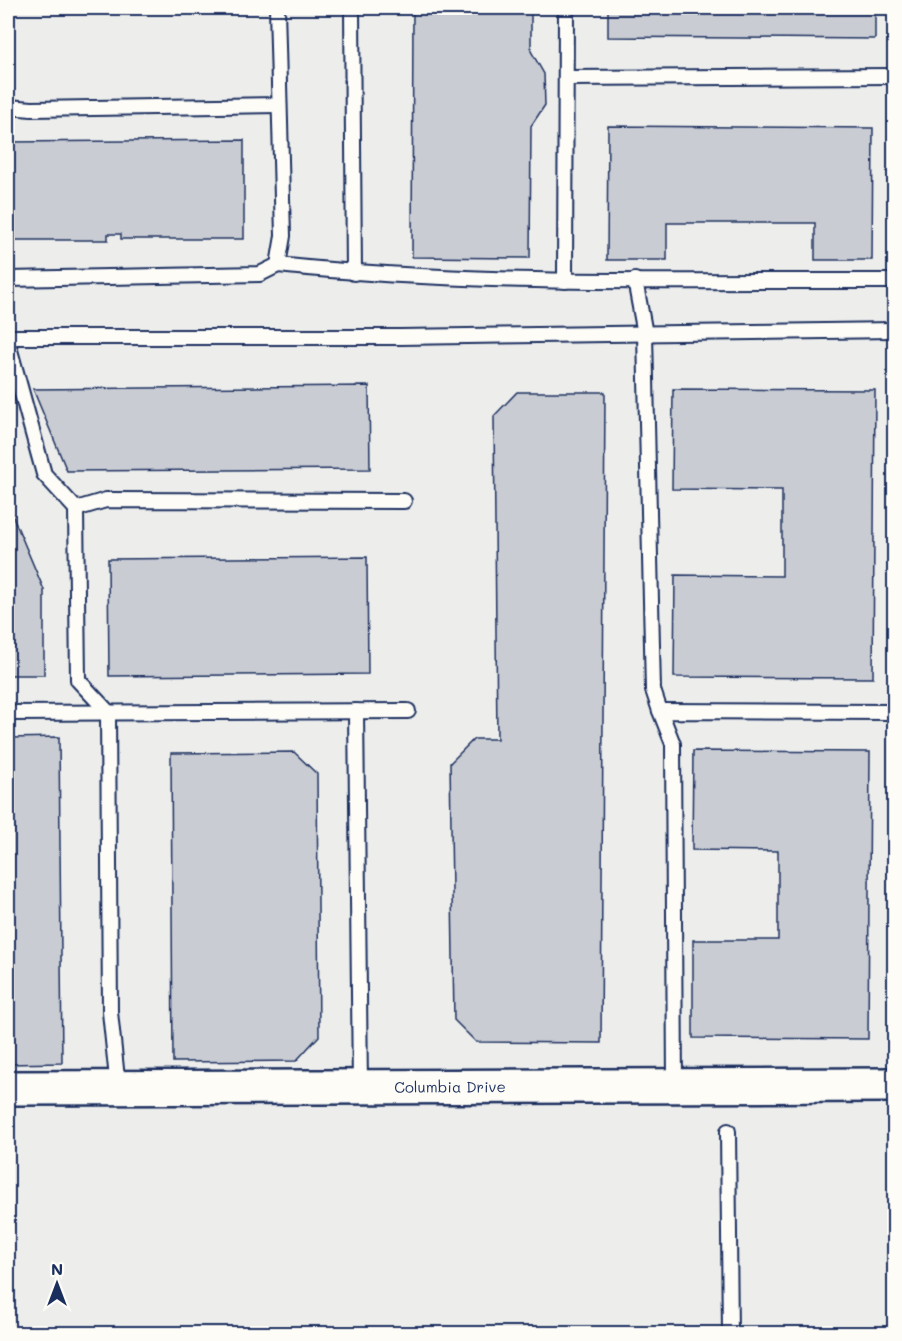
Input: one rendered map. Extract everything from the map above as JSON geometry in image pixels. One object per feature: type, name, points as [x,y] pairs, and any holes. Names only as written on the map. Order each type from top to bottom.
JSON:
[{"type":"street","name":"Columbia Drive","points":[[8,1088],[894,1085]]},
{"type":"lane","points":[[277,8],[283,236],[278,265]]},
{"type":"lane","points":[[352,8],[354,273]]},
{"type":"lane","points":[[565,281],[566,8]]},
{"type":"lane","points":[[566,78],[894,76]]},
{"type":"lane","points":[[8,107],[32,109],[279,105]]},
{"type":"lane","points":[[8,279],[260,274],[278,265],[354,273],[565,281],[894,281]]},
{"type":"lane","points":[[635,280],[645,334],[653,690],[673,744],[675,1086]]},
{"type":"lane","points":[[8,337],[400,337],[894,330]]},
{"type":"lane","points":[[8,343],[44,474],[76,509],[78,680],[108,712],[110,1012],[118,1088]]},
{"type":"lane","points":[[76,509],[106,500],[404,501]]},
{"type":"lane","points":[[356,711],[360,1087]]},
{"type":"lane","points":[[8,713],[408,711]]},
{"type":"lane","points":[[660,711],[894,712]]},
{"type":"lane","points":[[728,1131],[730,1334]]},
{"type":"shaded area","points":[[8,8],[894,8],[894,1333],[8,1333]]},
{"type":"building","points":[[413,8],[531,8],[531,51],[544,74],[545,105],[531,126],[530,258],[412,257]]},
{"type":"building","points":[[608,8],[875,8],[875,39],[608,37]]},
{"type":"building","points":[[608,126],[873,128],[872,260],[815,260],[815,223],[667,223],[667,260],[607,260]]},
{"type":"building","points":[[244,140],[244,239],[121,239],[121,234],[108,234],[108,240],[8,240],[8,142]]},
{"type":"building","points":[[369,386],[370,469],[67,471],[33,389]]},
{"type":"building","points":[[673,389],[875,390],[873,678],[674,677],[675,575],[782,576],[782,490],[672,489]]},
{"type":"building","points":[[517,392],[605,392],[601,1043],[476,1042],[454,1020],[450,763],[474,739],[497,739],[494,416]]},
{"type":"building","points":[[8,505],[44,590],[44,675],[8,675]]},
{"type":"building","points":[[367,557],[368,674],[109,676],[108,559]]},
{"type":"building","points":[[59,737],[62,1063],[8,1064],[8,738]]},
{"type":"building","points":[[693,751],[870,752],[868,1039],[693,1038],[693,940],[778,940],[778,851],[692,850]]},
{"type":"building","points":[[294,752],[317,774],[319,1036],[296,1061],[173,1062],[171,753]]}]
